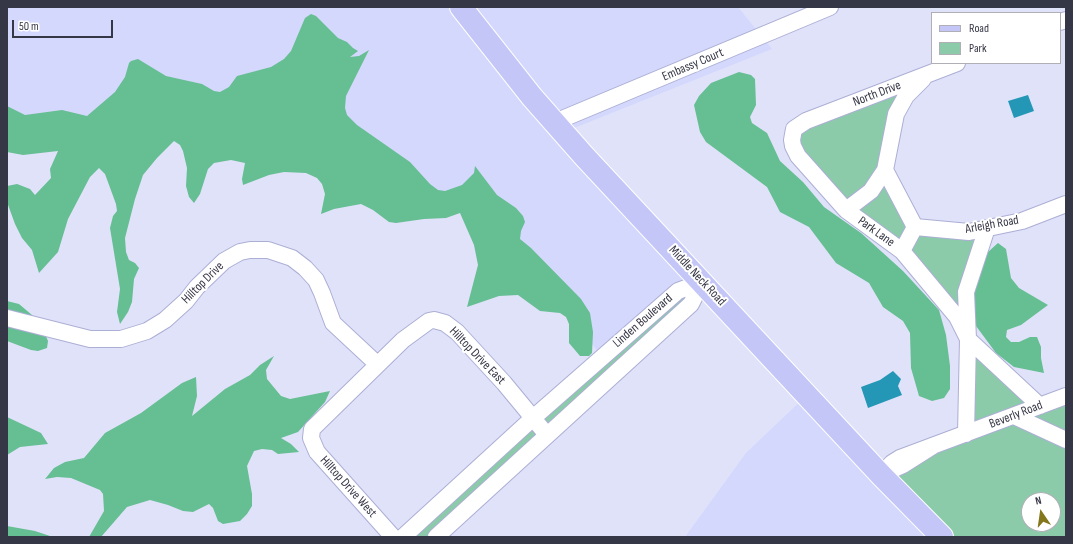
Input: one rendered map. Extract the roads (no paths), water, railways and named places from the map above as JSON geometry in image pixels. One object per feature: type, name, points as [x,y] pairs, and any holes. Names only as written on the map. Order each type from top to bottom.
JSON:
[{"type":"main road","name":"Middle Neck Road","points":[[461,7],[532,96],[555,122],[881,475],[942,537]]},
{"type":"street","name":"Embassy Court","points":[[555,122],[830,7]]},
{"type":"street","name":"North Drive","points":[[797,126],[954,64]]},
{"type":"street","points":[[846,210],[871,191],[885,170],[896,114],[906,96],[927,75]]},
{"type":"street","name":"Park Lane","points":[[797,126],[793,133],[792,140],[795,151],[846,210],[902,251],[957,318],[968,339],[1040,406]]},
{"type":"street","points":[[885,170],[915,227],[902,251]]},
{"type":"street","name":"Arleigh Road","points":[[915,227],[969,232],[1022,220],[1066,204]]},
{"type":"street","name":"Park Lane","points":[[966,434],[968,339],[966,292],[986,228]]},
{"type":"street","name":"Hilltop Drive","points":[[7,318],[90,339],[121,339],[147,330],[165,320],[186,301],[197,287],[224,261],[240,252],[250,250],[268,250],[292,258],[305,268],[316,280],[333,323],[377,364]]},
{"type":"street","name":"Linden Boulevard","points":[[403,537],[533,418],[665,302],[678,291],[702,282]]},
{"type":"street","name":"Linden Boulevard","points":[[436,537],[691,304],[702,282]]},
{"type":"street","points":[[665,302],[678,316]]},
{"type":"street","name":"Hilltop Drive East","points":[[377,364],[404,340],[429,321],[434,320],[445,323],[457,332],[504,383],[547,435]]},
{"type":"street","name":"Hilltop Drive West","points":[[377,364],[315,424],[312,429],[311,438],[317,452],[331,469],[393,537]]},
{"type":"street","name":"Beverly Road","points":[[881,475],[892,463],[900,458],[1066,396]]},
{"type":"street","points":[[1014,416],[1066,440]]},
{"type":"water","points":[[1028,95],[1034,111],[1014,118],[1008,101]]},
{"type":"water","points":[[893,371],[901,379],[898,386],[902,395],[868,408],[861,387],[880,380]]}]
